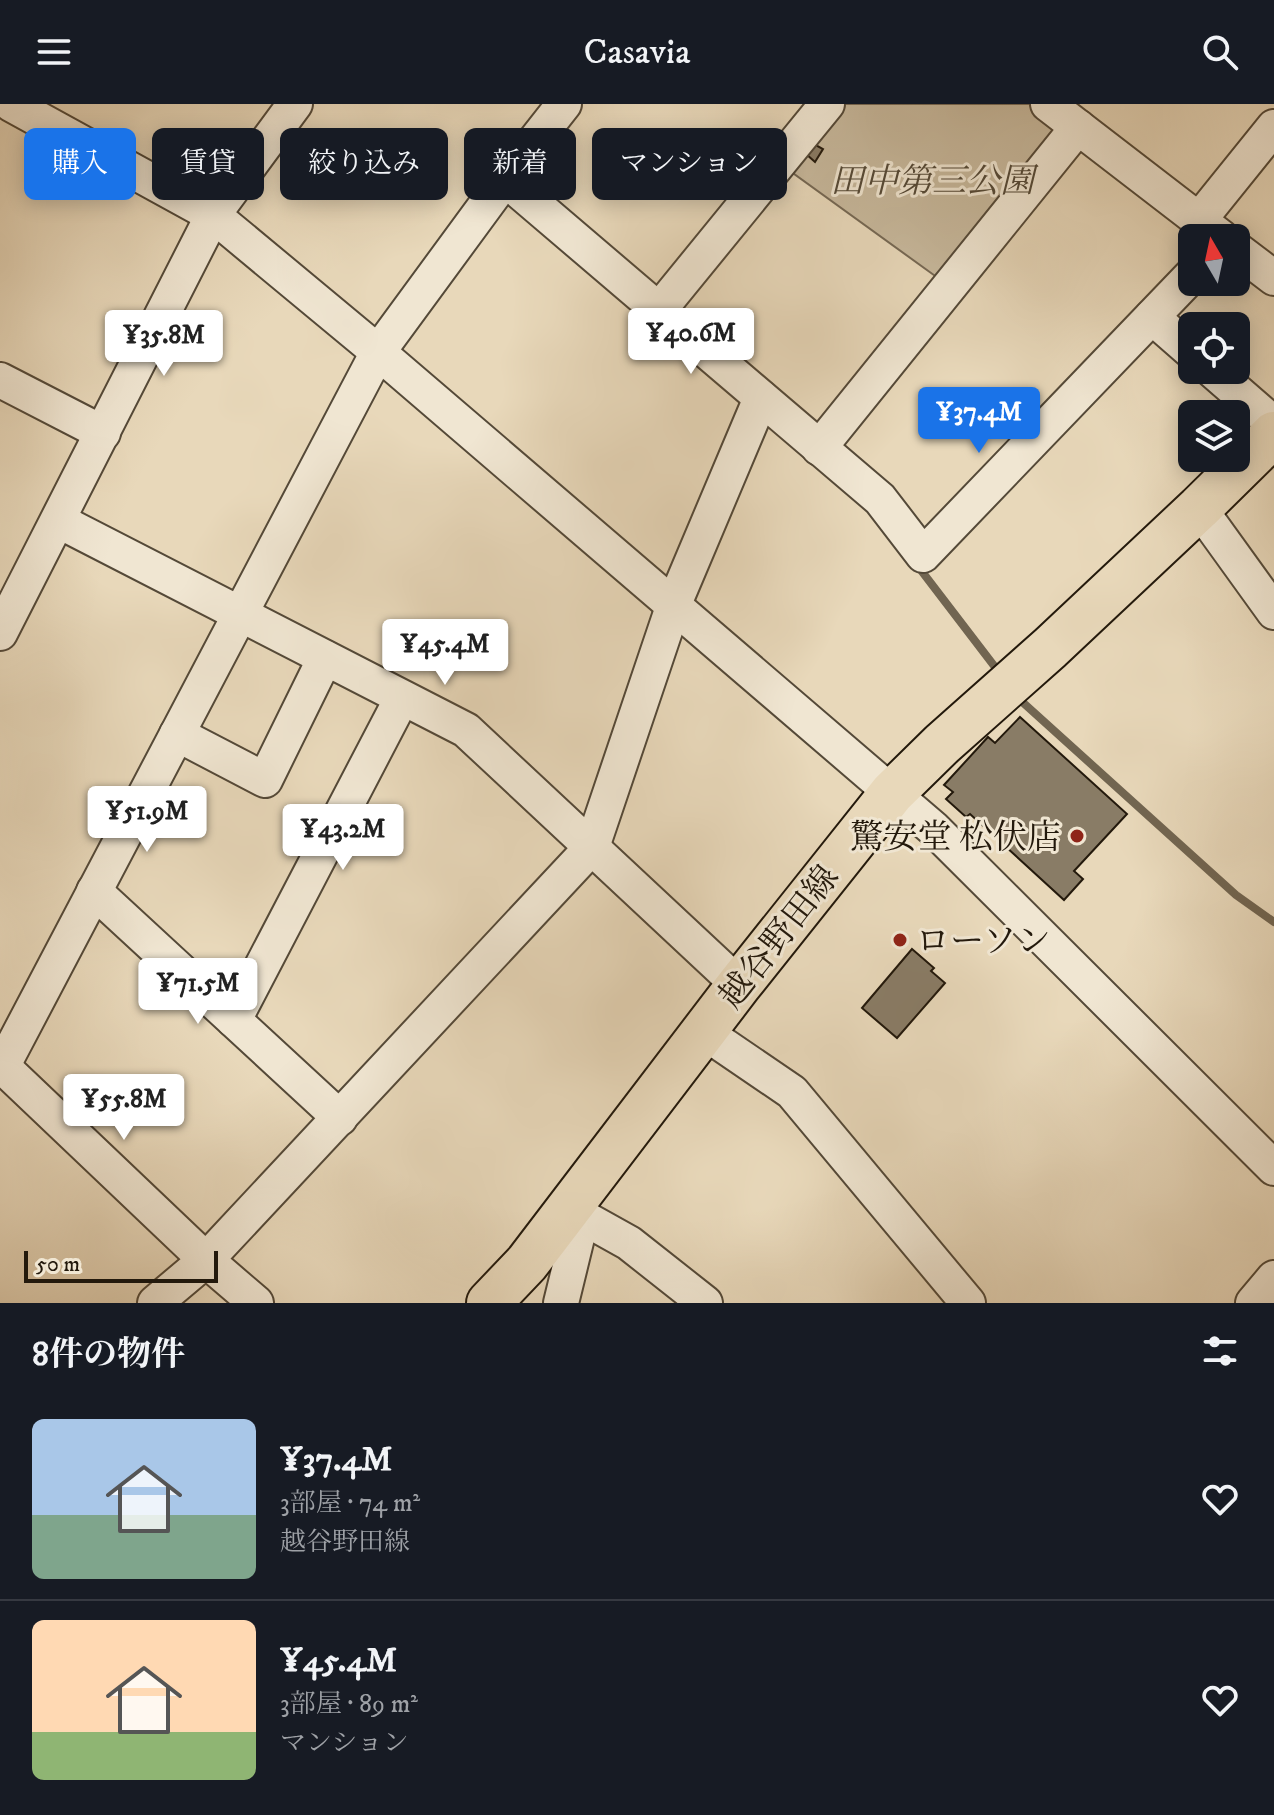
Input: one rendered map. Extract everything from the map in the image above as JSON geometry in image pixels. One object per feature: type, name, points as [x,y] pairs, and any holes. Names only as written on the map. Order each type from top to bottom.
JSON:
[{"type":"main road","name":"越谷野田線","points":[[489,1303],[575,1213],[739,985],[892,793],[1199,508],[1274,434]]},
{"type":"street","points":[[11,104],[213,215],[378,352],[934,829],[1274,1168]]},
{"type":"street","points":[[545,128],[564,104]]},
{"type":"street","points":[[659,310],[827,104]]},
{"type":"street","points":[[1048,104],[1204,224]]},
{"type":"street","points":[[0,633],[213,215],[289,106]]},
{"type":"street","points":[[819,448],[1078,127]]},
{"type":"street","points":[[1214,224],[1274,127]]},
{"type":"street","points":[[256,1303],[206,1260],[1,1066],[378,352],[490,200]]},
{"type":"street","points":[[530,200],[880,499],[923,555],[1178,290]]},
{"type":"street","points":[[1250,260],[1274,278]]},
{"type":"street","points":[[1152,317],[1178,340]]},
{"type":"street","points":[[0,380],[103,433]]},
{"type":"street","points":[[1228,384],[1274,424]]},
{"type":"street","points":[[155,1303],[206,1260],[592,847],[674,604],[761,398]]},
{"type":"street","points":[[1199,508],[1274,612]]},
{"type":"street","points":[[59,521],[466,730],[739,985]]},
{"type":"street","points":[[177,734],[265,780],[325,658]]},
{"type":"street","points":[[234,1020],[402,698]]},
{"type":"street","points":[[94,891],[340,1118]]},
{"type":"street","points":[[704,1032],[792,1092],[968,1303]]},
{"type":"street","points":[[561,1303],[575,1213],[629,1243],[705,1303]]},
{"type":"street","points":[[1253,1303],[1274,1278]]},
{"type":"green space","name":"田中第三公園","points":[[827,104],[1048,104],[1078,127],[949,286],[787,169],[787,153]]},
{"type":"building","points":[[812,143],[823,149],[815,162],[805,153]]},
{"type":"building","points":[[1020,717],[1127,814],[1074,871],[1083,879],[1064,900],[970,814],[966,817],[946,799],[953,792],[944,785],[988,737],[995,743]]},
{"type":"building","points":[[912,949],[934,968],[931,971],[945,983],[897,1038],[862,1008]]},
{"type":"waterway","points":[[917,565],[995,667]]},
{"type":"waterway","points":[[1019,699],[1236,895],[1274,922]]},
{"type":"place","name":"驚安堂 松伏店","points":[[1077,836]]},
{"type":"place","name":"ローソン","points":[[900,940]]}]
